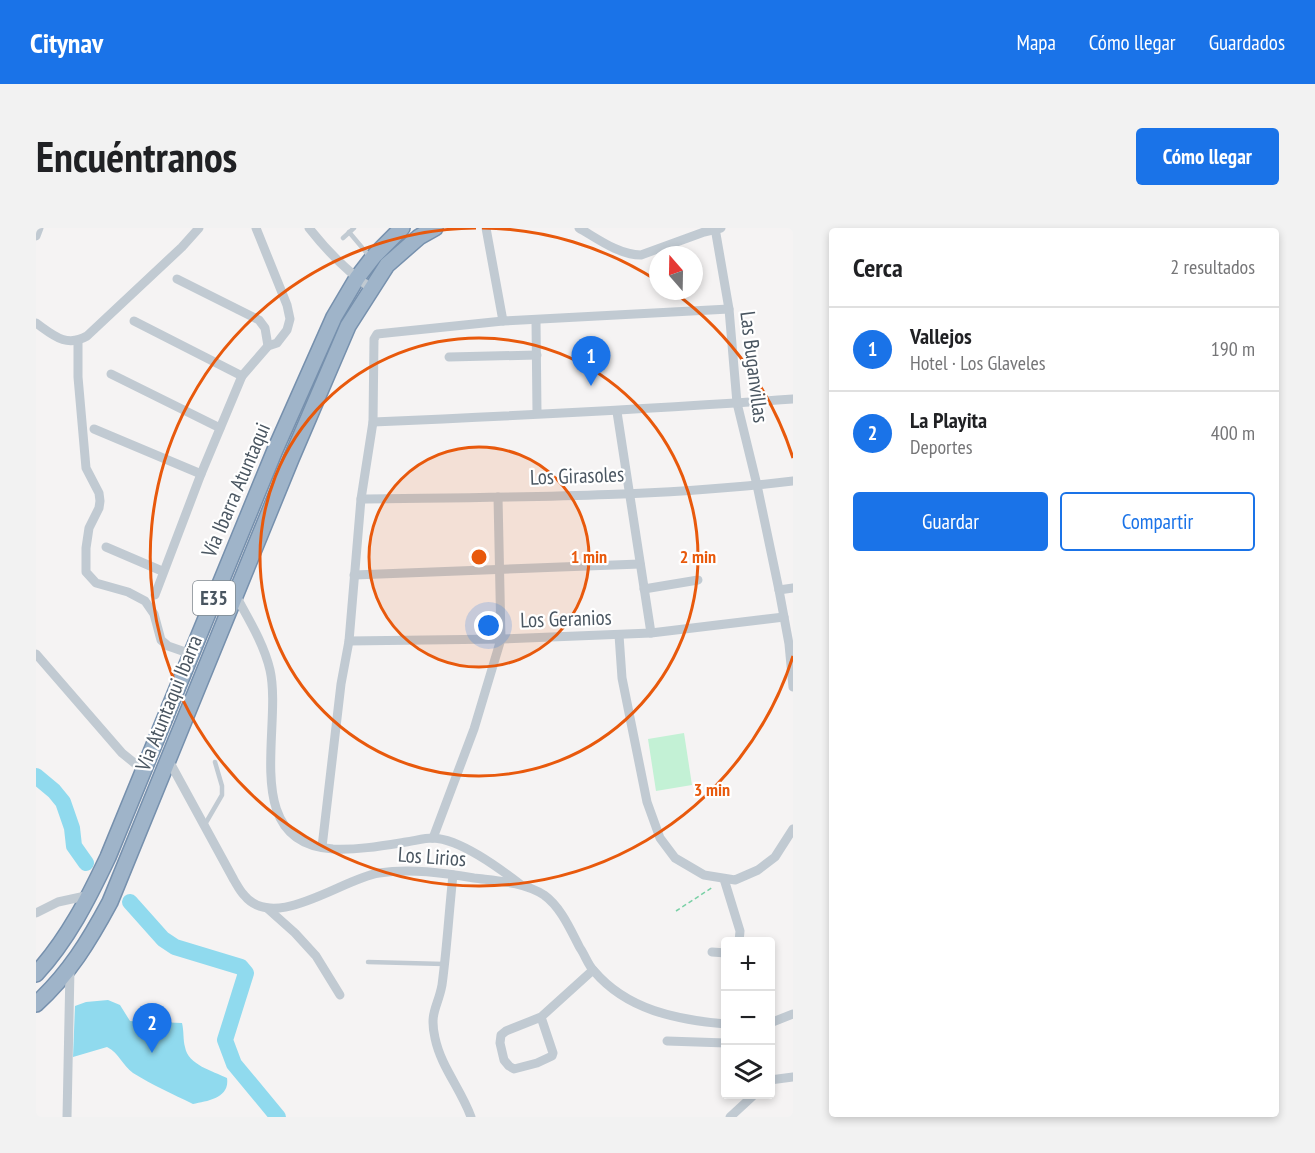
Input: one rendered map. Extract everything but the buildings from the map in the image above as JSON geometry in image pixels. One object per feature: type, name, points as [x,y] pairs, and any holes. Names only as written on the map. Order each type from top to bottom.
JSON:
[{"type":"highway","name":"Vía Ibarra Atuntaqui","points":[[36,974],[56,952],[90,895],[275,450],[334,317],[357,278],[402,228]]},
{"type":"highway","name":"Via Atuntaqui Ibarra","points":[[36,1004],[70,968],[88,942],[110,902],[291,459],[348,326],[387,265],[419,237],[435,228]]},
{"type":"street","points":[[36,236],[39,228]]},
{"type":"street","points":[[36,323],[58,338],[78,342],[174,256],[199,228]]},
{"type":"street","points":[[154,595],[242,376],[268,346],[277,343],[283,337],[290,319],[287,305],[256,228]]},
{"type":"street","points":[[309,228],[322,245],[372,289]]},
{"type":"street","points":[[487,228],[503,321]]},
{"type":"street","points":[[579,228],[611,247],[632,255],[642,255],[717,228]]},
{"type":"street","name":"Las Buganvillas","points":[[717,228],[729,309],[736,403],[757,485],[784,617],[790,635],[793,687]]},
{"type":"street","points":[[177,279],[259,320],[265,328],[268,346]]},
{"type":"street","points":[[322,847],[341,684],[349,641],[361,499],[373,423],[374,339],[377,334],[503,321],[729,309]]},
{"type":"street","points":[[134,321],[242,376]]},
{"type":"street","points":[[536,321],[537,413]]},
{"type":"street","points":[[78,342],[78,378],[86,468],[99,493],[100,501],[89,528],[86,548],[87,572],[96,583],[128,592],[145,601],[154,614],[161,640],[168,646],[191,654]]},
{"type":"street","points":[[449,357],[537,355]]},
{"type":"street","points":[[111,374],[220,428]]},
{"type":"street","points":[[373,423],[537,413],[617,412],[793,399]]},
{"type":"street","points":[[617,412],[651,633]]},
{"type":"street","points":[[94,429],[201,474]]},
{"type":"street","name":"Los Girasoles","points":[[361,499],[629,492],[793,481]]},
{"type":"street","points":[[433,838],[474,729],[501,639],[498,497]]},
{"type":"street","points":[[106,547],[162,571]]},
{"type":"street","points":[[354,575],[640,564]]},
{"type":"street","points":[[644,589],[698,580]]},
{"type":"street","points":[[780,590],[793,588]]},
{"type":"street","points":[[236,596],[257,634],[270,671],[274,715],[271,779],[274,802],[288,831],[309,843],[322,847],[360,849],[433,838],[488,859],[522,885]]},
{"type":"street","name":"Los Geranios","points":[[349,641],[619,635],[784,617]]},
{"type":"street","points":[[619,635],[622,678],[647,802],[660,838],[675,858],[704,875],[735,880],[758,870],[775,857],[793,829]]},
{"type":"street","points":[[36,654],[122,753],[143,770]]},
{"type":"street","points":[[168,759],[244,897],[267,908],[295,933],[316,957],[340,995]]},
{"type":"street","name":"Los Lirios","points":[[267,908],[281,909],[304,902],[350,881],[380,872],[431,872],[522,885],[545,896],[559,910],[593,970],[616,992],[634,1004],[664,1015],[721,1023]]},
{"type":"street","points":[[453,875],[441,988],[432,1014],[434,1035],[445,1068],[471,1117]]},
{"type":"street","points":[[724,879],[740,931],[739,937]]},
{"type":"street","points":[[36,912],[58,902],[90,895]]},
{"type":"street","points":[[712,952],[721,953]]},
{"type":"street","points":[[67,1117],[70,968]]},
{"type":"street","points":[[541,1017],[552,1056],[514,1069],[509,1066],[501,1052],[501,1035],[541,1017],[593,970]]},
{"type":"street","points":[[775,1021],[793,1014]]},
{"type":"street","points":[[667,1041],[721,1043]]},
{"type":"street","points":[[775,1079],[793,1077]]},
{"type":"street","points":[[730,1117],[750,1099]]},
{"type":"lane","points":[[343,238],[354,228]]},
{"type":"lane","points":[[349,232],[372,259]]},
{"type":"lane","points":[[204,826],[222,795],[222,786],[215,762]]},
{"type":"lane","points":[[368,962],[444,964]]},
{"type":"path","points":[[676,911],[724,879]]},
{"type":"green space","points":[[684,733],[692,785],[656,791],[648,739]]},
{"type":"water","points":[[108,1000],[120,1005],[130,1021],[182,1023],[184,1044],[191,1058],[202,1067],[227,1078],[227,1085],[222,1094],[193,1104],[133,1073],[107,1047],[73,1057],[75,1006],[86,1002]]},
{"type":"waterway","points":[[36,776],[63,802],[72,828],[74,846],[86,863]]},
{"type":"waterway","points":[[130,902],[163,939],[175,947],[241,967],[246,973],[225,1040],[234,1064],[278,1117]]},
{"type":"place","name":"Vallejos","points":[[591,386]]},
{"type":"place","name":"La Playita","points":[[152,1053]]}]
